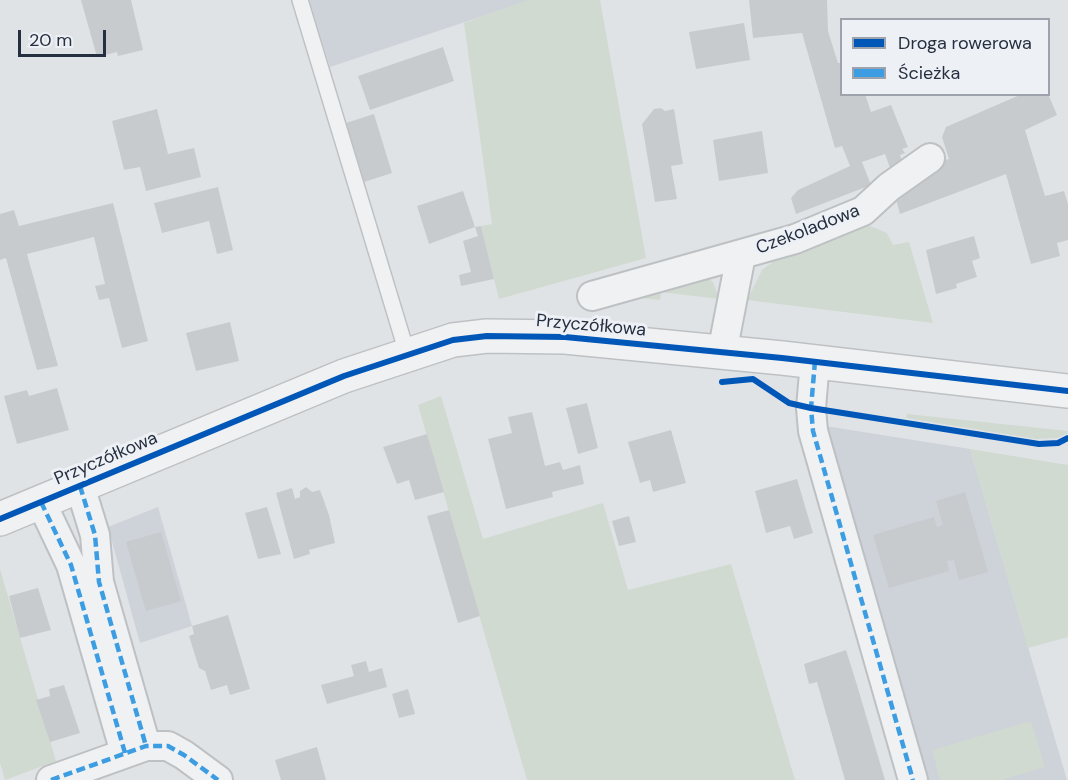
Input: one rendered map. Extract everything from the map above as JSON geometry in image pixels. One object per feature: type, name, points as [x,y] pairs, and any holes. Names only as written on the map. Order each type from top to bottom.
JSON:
[{"type":"street","name":"Czekoladowa","points":[[592,296],[795,239],[863,211],[890,187],[930,158]]},
{"type":"street","name":"Czekoladowa","points":[[722,353],[741,255]]},
{"type":"street","name":"Przyczółkowa","points":[[0,519],[344,376],[407,353],[453,340],[514,335],[564,337],[815,362],[1068,391]]},
{"type":"street","points":[[815,362],[811,408],[813,431],[913,780]]},
{"type":"street","points":[[80,486],[95,535],[99,582],[136,750]]},
{"type":"street","points":[[41,502],[71,565],[136,750]]},
{"type":"street","points":[[51,780],[136,750],[168,746],[218,780]]},
{"type":"lane","points":[[300,0],[407,353]]},
{"type":"shaded area","points":[[309,0],[528,0],[528,1],[330,67]]},
{"type":"shaded area","points":[[528,0],[600,0],[646,258],[499,299],[481,226],[492,224],[464,23]]},
{"type":"shaded area","points":[[863,223],[887,233],[893,245],[909,242],[933,323],[747,300],[762,270],[780,257]]},
{"type":"shaded area","points":[[703,275],[713,282],[719,299],[661,292],[660,300],[625,296]]},
{"type":"shaded area","points":[[441,396],[483,539],[603,503],[628,590],[731,564],[795,780],[527,780],[418,405]]},
{"type":"shaded area","points":[[907,414],[1068,431],[1068,433],[1057,438],[1036,439],[906,418]]},
{"type":"shaded area","points":[[819,425],[970,449],[1067,780],[924,780]]},
{"type":"shaded area","points":[[970,449],[1068,465],[1068,637],[1028,648]]},
{"type":"shaded area","points":[[158,507],[192,626],[140,643],[108,527]]},
{"type":"shaded area","points":[[0,569],[56,761],[5,780],[0,763]]},
{"type":"shaded area","points":[[1031,721],[1045,767],[1002,780],[940,780],[932,750]]},
{"type":"building","points":[[81,0],[131,0],[143,50],[118,56],[117,52],[97,57]]},
{"type":"building","points":[[749,0],[827,0],[828,31],[838,63],[840,63],[840,96],[866,96],[871,112],[891,105],[908,147],[902,149],[905,153],[900,155],[903,164],[890,168],[885,154],[862,162],[871,185],[796,214],[791,198],[798,190],[850,166],[842,146],[835,148],[802,33],[753,38]]},
{"type":"building","points":[[744,23],[750,60],[696,69],[689,32]]},
{"type":"building","points":[[443,47],[454,81],[370,110],[358,76]]},
{"type":"building","points":[[1017,96],[1049,96],[1057,115],[1025,130],[1045,196],[1064,191],[1068,204],[1068,240],[1057,243],[1060,256],[1031,264],[1006,174],[900,214],[895,195],[939,162],[949,159],[942,137],[946,127]]},
{"type":"building","points":[[661,108],[665,111],[674,109],[683,164],[671,166],[677,199],[655,202],[642,124],[654,109]]},
{"type":"building","points":[[157,109],[168,154],[194,148],[201,177],[146,191],[140,167],[124,170],[112,121]]},
{"type":"building","points":[[374,114],[392,173],[364,182],[346,123]]},
{"type":"building","points":[[762,131],[768,173],[719,181],[713,140]]},
{"type":"building","points":[[218,187],[233,250],[217,254],[209,221],[162,233],[154,203]]},
{"type":"building","points":[[463,191],[475,227],[429,244],[417,206]]},
{"type":"building","points":[[113,203],[148,341],[122,348],[109,298],[99,300],[95,286],[105,284],[94,237],[27,254],[58,366],[37,370],[6,258],[0,260],[0,214],[14,210],[19,226]]},
{"type":"building","points":[[481,226],[494,279],[461,286],[459,275],[471,272],[463,241],[478,236],[475,227]]},
{"type":"building","points":[[974,236],[980,258],[972,261],[977,277],[956,284],[957,288],[936,294],[926,250]]},
{"type":"building","points":[[230,322],[239,361],[196,371],[186,333]]},
{"type":"building","points":[[57,388],[69,430],[17,444],[4,396],[27,390],[29,396]]},
{"type":"building","points":[[587,403],[598,448],[578,454],[566,408]]},
{"type":"building","points":[[532,412],[545,466],[560,462],[563,470],[580,465],[584,484],[552,492],[553,497],[506,509],[488,439],[512,433],[508,417]]},
{"type":"building","points":[[671,430],[686,483],[653,492],[650,480],[640,483],[628,442]]},
{"type":"building","points":[[427,434],[444,492],[415,500],[409,480],[397,484],[383,447]]},
{"type":"building","points":[[797,479],[813,533],[794,539],[790,526],[766,533],[755,491]]},
{"type":"building","points":[[306,487],[312,492],[320,490],[329,515],[335,543],[309,550],[310,554],[294,559],[276,493],[292,488],[295,499],[300,497],[300,491]]},
{"type":"building","points":[[965,492],[988,572],[959,580],[954,560],[947,561],[949,571],[889,588],[873,535],[934,517],[937,527],[943,525],[936,501]]},
{"type":"building","points":[[267,507],[281,554],[258,559],[245,513]]},
{"type":"building","points":[[449,510],[480,616],[458,623],[427,516]]},
{"type":"building","points":[[629,516],[636,542],[619,546],[612,521]]},
{"type":"building","points":[[161,532],[181,601],[146,611],[126,542]]},
{"type":"building","points":[[38,588],[51,630],[20,638],[9,596]]},
{"type":"building","points":[[228,615],[250,689],[230,695],[227,685],[211,690],[205,671],[199,668],[189,636],[194,634],[192,626]]},
{"type":"building","points":[[846,650],[885,780],[845,780],[817,682],[809,684],[804,664]]},
{"type":"building","points":[[366,661],[369,672],[382,668],[387,687],[327,704],[321,685],[354,676],[351,665]]},
{"type":"building","points":[[64,685],[80,733],[50,742],[36,700],[50,696],[49,689]]},
{"type":"building","points":[[408,689],[415,714],[399,718],[392,694]]},
{"type":"building","points":[[317,747],[326,780],[281,780],[275,760]]},
{"type":"marked path","points":[[815,361],[811,408],[813,431],[913,780]]},
{"type":"marked path","points":[[80,486],[95,535],[99,582],[146,746]]},
{"type":"marked path","points":[[41,502],[71,565],[125,753]]},
{"type":"marked path","points":[[51,780],[146,746],[168,746],[218,780]]},
{"type":"cycle path","points":[[0,519],[344,376],[453,340],[487,336],[565,337],[782,358],[1068,391]]},
{"type":"cycle path","points":[[722,382],[753,379],[789,403],[811,408],[1039,444],[1058,443],[1068,438]]}]
